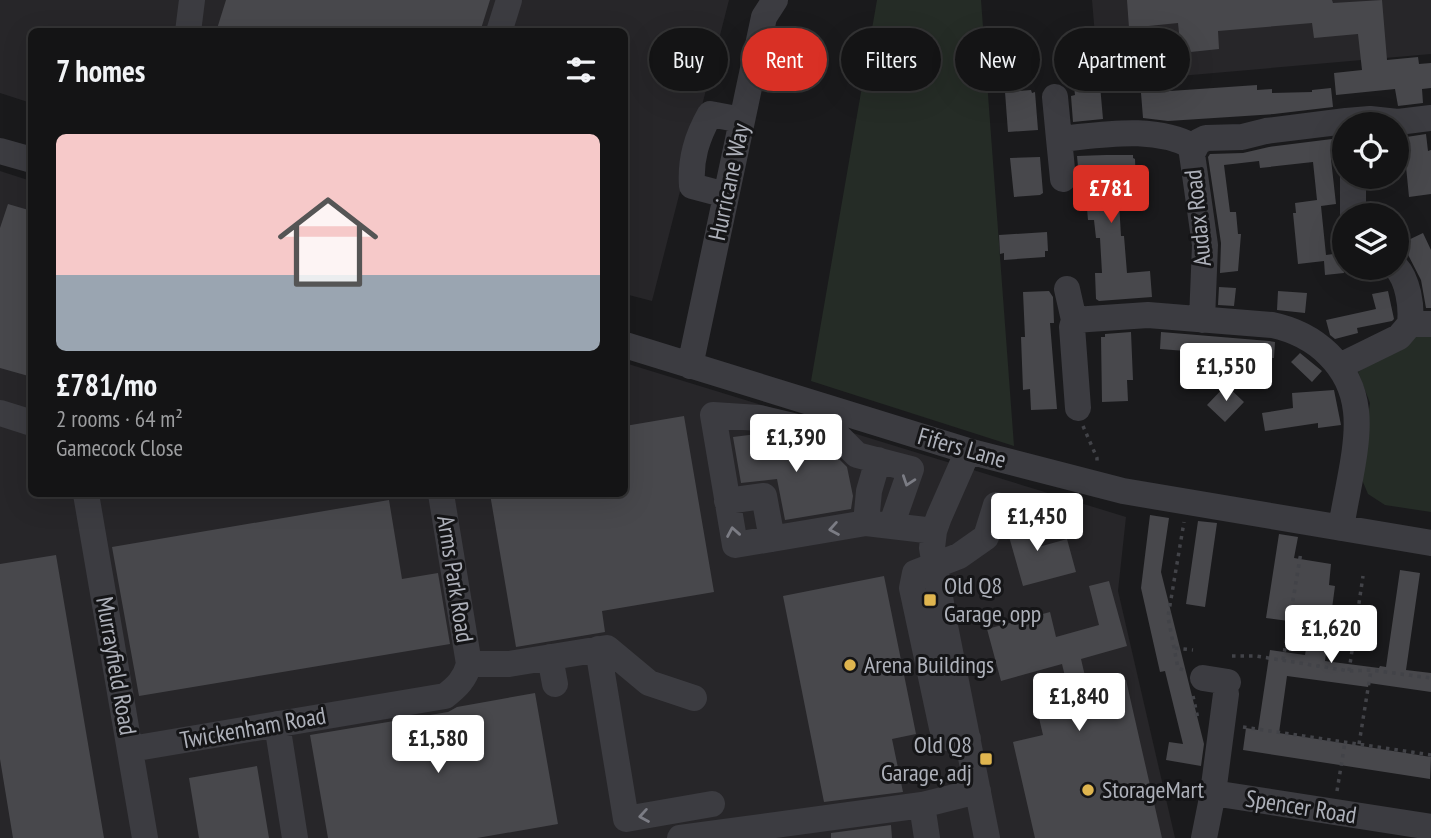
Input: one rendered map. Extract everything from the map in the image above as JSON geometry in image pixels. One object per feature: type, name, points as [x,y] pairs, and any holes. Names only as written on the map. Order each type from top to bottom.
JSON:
[{"type":"street","points":[[188,28],[192,0]]},
{"type":"street","points":[[500,28],[509,0]]},
{"type":"street","name":"Hurricane Way","points":[[690,366],[764,17],[775,0]]},
{"type":"street","points":[[1055,97],[1063,179]]},
{"type":"street","points":[[726,195],[692,186],[691,166],[698,135],[710,114],[742,120]]},
{"type":"street","name":"Audax Road","points":[[1202,320],[1206,260],[1192,154],[1194,147],[1206,138],[1242,137],[1266,131],[1332,124]]},
{"type":"street","points":[[1059,139],[1161,134],[1178,138],[1194,147]]},
{"type":"street","points":[[0,151],[28,159]]},
{"type":"street","points":[[1340,366],[1420,324],[1411,311],[1404,280]]},
{"type":"street","points":[[1067,289],[1074,320],[1072,327],[1078,408]]},
{"type":"street","points":[[1074,320],[1148,315],[1290,329],[1306,336],[1326,351],[1340,366],[1349,382],[1356,410],[1356,432],[1341,528]]},
{"type":"street","name":"Fifers Lane","points":[[628,346],[968,451],[1123,491],[1431,543]]},
{"type":"street","points":[[0,413],[28,422]]},
{"type":"street","points":[[878,525],[911,469],[857,455],[839,437],[759,418],[713,415],[735,545],[878,525],[934,531]]},
{"type":"street","points":[[968,451],[934,531],[932,548],[987,838]]},
{"type":"street","points":[[878,460],[869,491],[878,525]]},
{"type":"street","points":[[727,501],[764,496],[772,539]]},
{"type":"street","name":"Murrayfield Road","points":[[87,497],[145,838]]},
{"type":"street","name":"Arms Park Road","points":[[441,497],[469,664]]},
{"type":"street","points":[[934,566],[960,556],[986,537],[996,505]]},
{"type":"street","points":[[469,664],[491,666],[603,648],[649,683],[694,698]]},
{"type":"street","points":[[603,648],[626,819],[712,804]]},
{"type":"street","points":[[550,657],[555,684]]},
{"type":"street","name":"Twickenham Road","points":[[131,749],[444,696],[455,689],[466,675],[469,664]]},
{"type":"street","name":"Spencer Road","points":[[1206,830],[1213,793],[1207,684]]},
{"type":"street","points":[[277,724],[295,838]]},
{"type":"street","points":[[680,838],[922,805],[978,791]]},
{"type":"street","name":"Spencer Road","points":[[1213,793],[1431,827]]},
{"type":"street","points":[[922,805],[927,838]]},
{"type":"path","points":[[1078,408],[1097,458],[1095,470]]},
{"type":"path","points":[[1187,503],[1168,617],[1178,667],[1207,684],[1199,718],[1210,727],[1431,753]]},
{"type":"path","points":[[1283,660],[1301,552]]},
{"type":"path","points":[[1349,671],[1363,576]]},
{"type":"path","points":[[1175,648],[1193,650]]},
{"type":"path","points":[[1232,656],[1256,656],[1349,671],[1371,670],[1431,678]]},
{"type":"path","points":[[1359,744],[1371,670]]},
{"type":"path","points":[[1333,812],[1345,742]]},
{"type":"shaded area","points":[[0,0],[729,0],[722,28],[649,28],[649,91],[706,91],[652,301],[628,295],[628,28],[28,28],[28,102],[0,93]]},
{"type":"shaded area","points":[[877,0],[981,0],[983,28],[955,28],[955,91],[988,91],[1014,446],[811,381],[861,91],[941,91],[941,28],[872,28]]},
{"type":"shaded area","points":[[1092,0],[1431,0],[1431,54],[1190,75],[1190,28],[1094,28]]},
{"type":"shaded area","points":[[0,171],[28,180],[28,497],[628,497],[628,364],[1126,517],[1118,591],[1175,838],[0,838]]},
{"type":"shaded area","points":[[1431,332],[1431,512],[1385,505],[1368,494],[1360,475],[1370,403],[1358,372],[1415,335]]},
{"type":"building","points":[[226,0],[490,0],[481,28],[217,28]]},
{"type":"building","points":[[1127,0],[1332,0],[1333,3],[1382,0],[1387,60],[1418,57],[1419,64],[1431,63],[1431,88],[1422,89],[1423,103],[1398,106],[1395,89],[1336,95],[1334,73],[1362,70],[1358,34],[1314,38],[1312,23],[1218,31],[1219,49],[1190,52],[1190,28],[1178,28],[1178,23],[1129,28]]},
{"type":"building","points":[[1257,85],[1257,90],[1272,89],[1272,93],[1312,92],[1331,88],[1333,107],[1168,121],[1143,118],[1141,93]]},
{"type":"building","points":[[1074,91],[1101,91],[1103,119],[1073,122],[1071,96],[1075,95]]},
{"type":"building","points":[[1005,92],[1035,92],[1038,130],[1008,132]]},
{"type":"building","points":[[1426,134],[1428,151],[1431,150],[1431,194],[1409,197],[1409,137]]},
{"type":"building","points":[[1332,139],[1332,189],[1334,189],[1336,203],[1321,206],[1326,255],[1332,254],[1332,274],[1325,275],[1324,261],[1298,264],[1293,213],[1296,213],[1295,203],[1317,200],[1313,162],[1260,168],[1259,161],[1224,165],[1230,212],[1236,212],[1238,234],[1241,234],[1238,271],[1220,273],[1221,243],[1208,157],[1210,154],[1243,153]]},
{"type":"building","points":[[1133,155],[1136,185],[1118,185],[1121,236],[1124,236],[1127,273],[1150,271],[1152,297],[1099,301],[1096,299],[1095,273],[1102,273],[1100,238],[1096,238],[1094,220],[1088,220],[1085,186],[1077,186],[1077,156]]},
{"type":"building","points":[[1040,157],[1043,193],[1014,197],[1010,158]]},
{"type":"building","points":[[8,204],[28,210],[28,376],[0,368],[0,228]]},
{"type":"building","points":[[1047,232],[1048,251],[1045,251],[1045,257],[1004,260],[1004,253],[1000,254],[999,235]]},
{"type":"building","points":[[1423,233],[1431,250],[1431,308],[1426,308],[1421,280],[1409,257],[1409,240]]},
{"type":"building","points":[[1219,287],[1236,288],[1234,306],[1218,305]]},
{"type":"building","points":[[1049,291],[1053,297],[1054,323],[1050,323],[1057,409],[1031,410],[1030,389],[1023,390],[1023,292]]},
{"type":"building","points":[[1278,291],[1307,293],[1305,313],[1277,310]]},
{"type":"building","points":[[1388,291],[1394,319],[1392,321],[1357,328],[1358,333],[1335,339],[1330,335],[1326,320],[1376,309],[1372,294]]},
{"type":"building","points":[[1131,332],[1133,380],[1127,380],[1128,401],[1102,402],[1101,337],[1105,337],[1105,334]]},
{"type":"building","points":[[1161,332],[1275,342],[1274,358],[1160,349]]},
{"type":"building","points":[[1300,353],[1322,371],[1312,382],[1291,362]]},
{"type":"building","points":[[1226,385],[1244,402],[1225,422],[1207,405]]},
{"type":"building","points":[[1334,390],[1341,425],[1318,428],[1318,423],[1265,431],[1262,413],[1293,408],[1292,393]]},
{"type":"building","points":[[684,416],[714,592],[602,611],[605,632],[516,647],[491,497],[628,497],[628,425]]},
{"type":"building","points":[[757,434],[831,451],[847,467],[853,496],[851,509],[785,520],[777,479],[741,483],[733,437]]},
{"type":"building","points":[[389,500],[402,579],[438,573],[450,644],[139,696],[112,547]]},
{"type":"building","points":[[1025,509],[1035,548],[1067,539],[1076,572],[1023,586],[1006,526],[1010,513]]},
{"type":"building","points":[[1150,515],[1169,518],[1161,572],[1204,744],[1201,766],[1166,760],[1169,742],[1183,744],[1165,671],[1160,672],[1141,588]]},
{"type":"building","points":[[1198,521],[1217,523],[1205,607],[1186,604]]},
{"type":"building","points":[[1279,534],[1298,537],[1294,558],[1331,564],[1329,585],[1335,586],[1325,661],[1386,667],[1400,570],[1420,573],[1406,670],[1431,673],[1431,692],[1287,676],[1279,733],[1431,757],[1430,779],[1243,750],[1246,728],[1258,730],[1270,650],[1305,655],[1310,624],[1266,618]]},
{"type":"building","points":[[56,555],[104,838],[13,838],[0,759],[0,564]]},
{"type":"building","name":"Arena Buildings","points":[[884,576],[916,734],[892,739],[903,792],[824,802],[783,596]]},
{"type":"building","name":"StorageMart","points":[[1109,581],[1127,646],[1081,659],[1088,689],[1126,680],[1162,838],[1035,838],[1013,742],[1043,735],[1035,701],[1069,693],[1062,664],[1001,681],[987,629],[1050,612],[1056,637],[1099,625],[1089,586]]},
{"type":"building","points":[[535,693],[558,824],[477,838],[328,838],[310,735],[448,712],[457,707]]},
{"type":"building","points":[[257,766],[269,838],[199,838],[189,778]]},
{"type":"building","points":[[891,825],[892,838],[831,838],[831,833]]},
{"type":"place","name":"Old Q8 Garage, opp","points":[[930,600]]},
{"type":"place","name":"Arena Buildings","points":[[850,665]]},
{"type":"place","name":"Old Q8 Garage, adj","points":[[986,759]]},
{"type":"place","name":"StorageMart","points":[[1088,790]]}]
